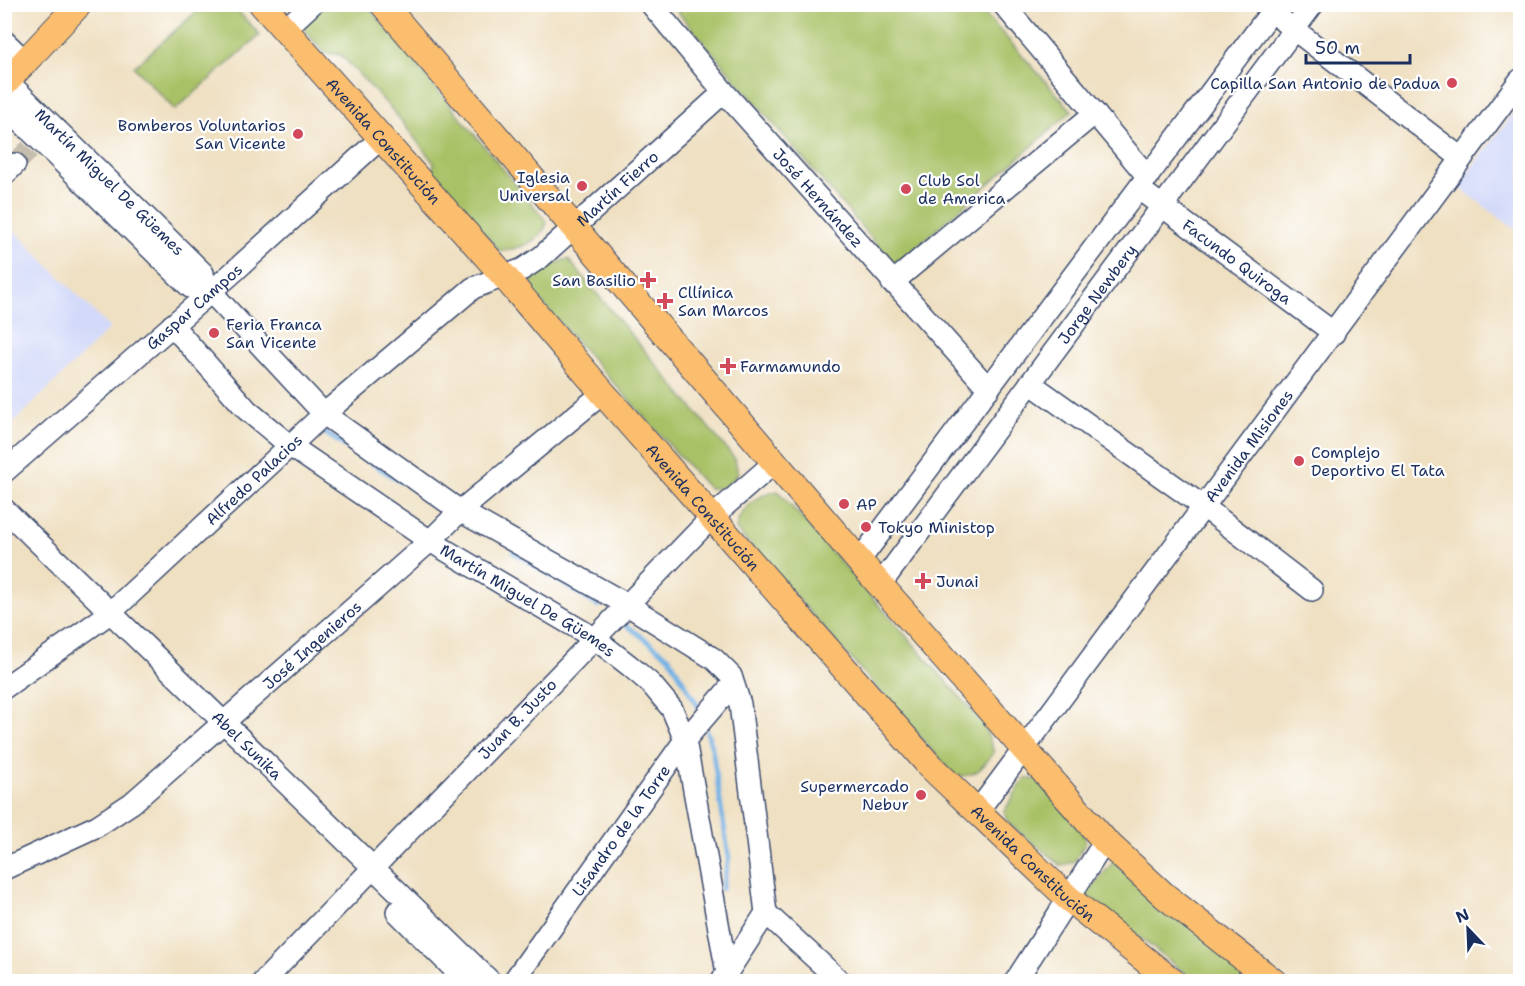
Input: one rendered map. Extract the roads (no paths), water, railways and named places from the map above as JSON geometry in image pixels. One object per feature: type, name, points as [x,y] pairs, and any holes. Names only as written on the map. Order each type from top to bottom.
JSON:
[{"type":"main road","points":[[6,90],[26,61],[79,4]]},
{"type":"main road","name":"Avenida Constitución","points":[[262,4],[504,276],[603,393],[930,766],[1068,898],[1173,981]]},
{"type":"main road","points":[[383,4],[859,561],[1105,841],[1166,896],[1275,981]]},
{"type":"street","points":[[285,30],[312,4]]},
{"type":"street","name":"José Hernández","points":[[651,4],[724,92],[892,283],[989,389]]},
{"type":"street","name":"Facundo Quiroga","points":[[1004,4],[1095,112],[1164,208],[1334,333]]},
{"type":"street","name":"Jorge Newbery","points":[[880,585],[1164,208],[1313,4]]},
{"type":"street","points":[[1272,7],[1295,30],[1461,158]]},
{"type":"street","name":"Jorge Newbery","points":[[859,561],[1144,183],[1272,7]]},
{"type":"street","points":[[4,41],[26,61]]},
{"type":"street","name":"Avenida Misiones","points":[[977,812],[1521,80]]},
{"type":"street","name":"Martín Miguel De Güemes","points":[[6,90],[30,102],[40,138]]},
{"type":"street","name":"Martín Miguel De Güemes","points":[[6,90],[40,138],[203,273],[208,289],[324,414],[460,511],[626,604],[714,659],[731,676],[740,704],[766,914]]},
{"type":"street","name":"Martín Fierro","points":[[504,276],[541,257],[724,92]]},
{"type":"street","points":[[892,283],[1095,112]]},
{"type":"street","points":[[4,123],[16,123],[40,138]]},
{"type":"street","name":"Gaspar Campos","points":[[4,472],[380,139]]},
{"type":"street","name":"Alfredo Palacios","points":[[4,688],[104,617],[324,414],[473,288],[504,276]]},
{"type":"street","name":"Martín Miguel De Güemes","points":[[172,325],[247,410],[289,446],[430,541],[594,638],[651,684],[672,709],[685,740],[724,977]]},
{"type":"street","points":[[1030,383],[1204,507],[1312,590]]},
{"type":"street","name":"José Ingenieros","points":[[4,869],[97,826],[132,803],[430,541],[460,511],[603,393]]},
{"type":"street","name":"Juan B. Justo","points":[[263,981],[369,875],[626,604],[712,517],[775,462]]},
{"type":"street","name":"Abel Sunika","points":[[4,508],[104,617]]},
{"type":"street","name":"Abel Sunika","points":[[4,527],[104,617],[220,727],[369,875],[467,981]]},
{"type":"street","name":"Lisandro de la Torre","points":[[513,981],[685,740],[734,684]]},
{"type":"street","points":[[1015,981],[1105,841]]},
{"type":"street","name":"Abel Sunika","points":[[369,875],[491,981]]},
{"type":"street","points":[[724,977],[766,914],[841,981]]},
{"type":"waterway","points":[[325,433],[401,482]]},
{"type":"waterway","points":[[513,552],[598,606]]},
{"type":"waterway","points":[[622,622],[669,657],[699,708]]},
{"type":"waterway","points":[[707,732],[712,748],[729,858],[722,889]]},
{"type":"tunnel","points":[[15,164],[33,146]]},
{"type":"place","name":"Capilla San Antonio de Padua","points":[[1452,83]]},
{"type":"place","name":"Bomberos Voluntarios San Vicente","points":[[298,134]]},
{"type":"place","name":"Iglesia Universal","points":[[582,186]]},
{"type":"place","name":"Club Sol de America","points":[[906,189]]},
{"type":"place","name":"San Basilio","points":[[648,280]]},
{"type":"place","name":"Cllínica San Marcos","points":[[665,301]]},
{"type":"place","name":"Feria Franca San Vicente","points":[[214,333]]},
{"type":"place","name":"Farmamundo","points":[[728,366]]},
{"type":"place","name":"Complejo Deportivo El Tata","points":[[1299,461]]},
{"type":"place","name":"AP","points":[[844,504]]},
{"type":"place","name":"Tokyo Ministop","points":[[866,527]]},
{"type":"place","name":"Junai","points":[[923,581]]},
{"type":"place","name":"Supermercado Nebur","points":[[921,795]]}]
